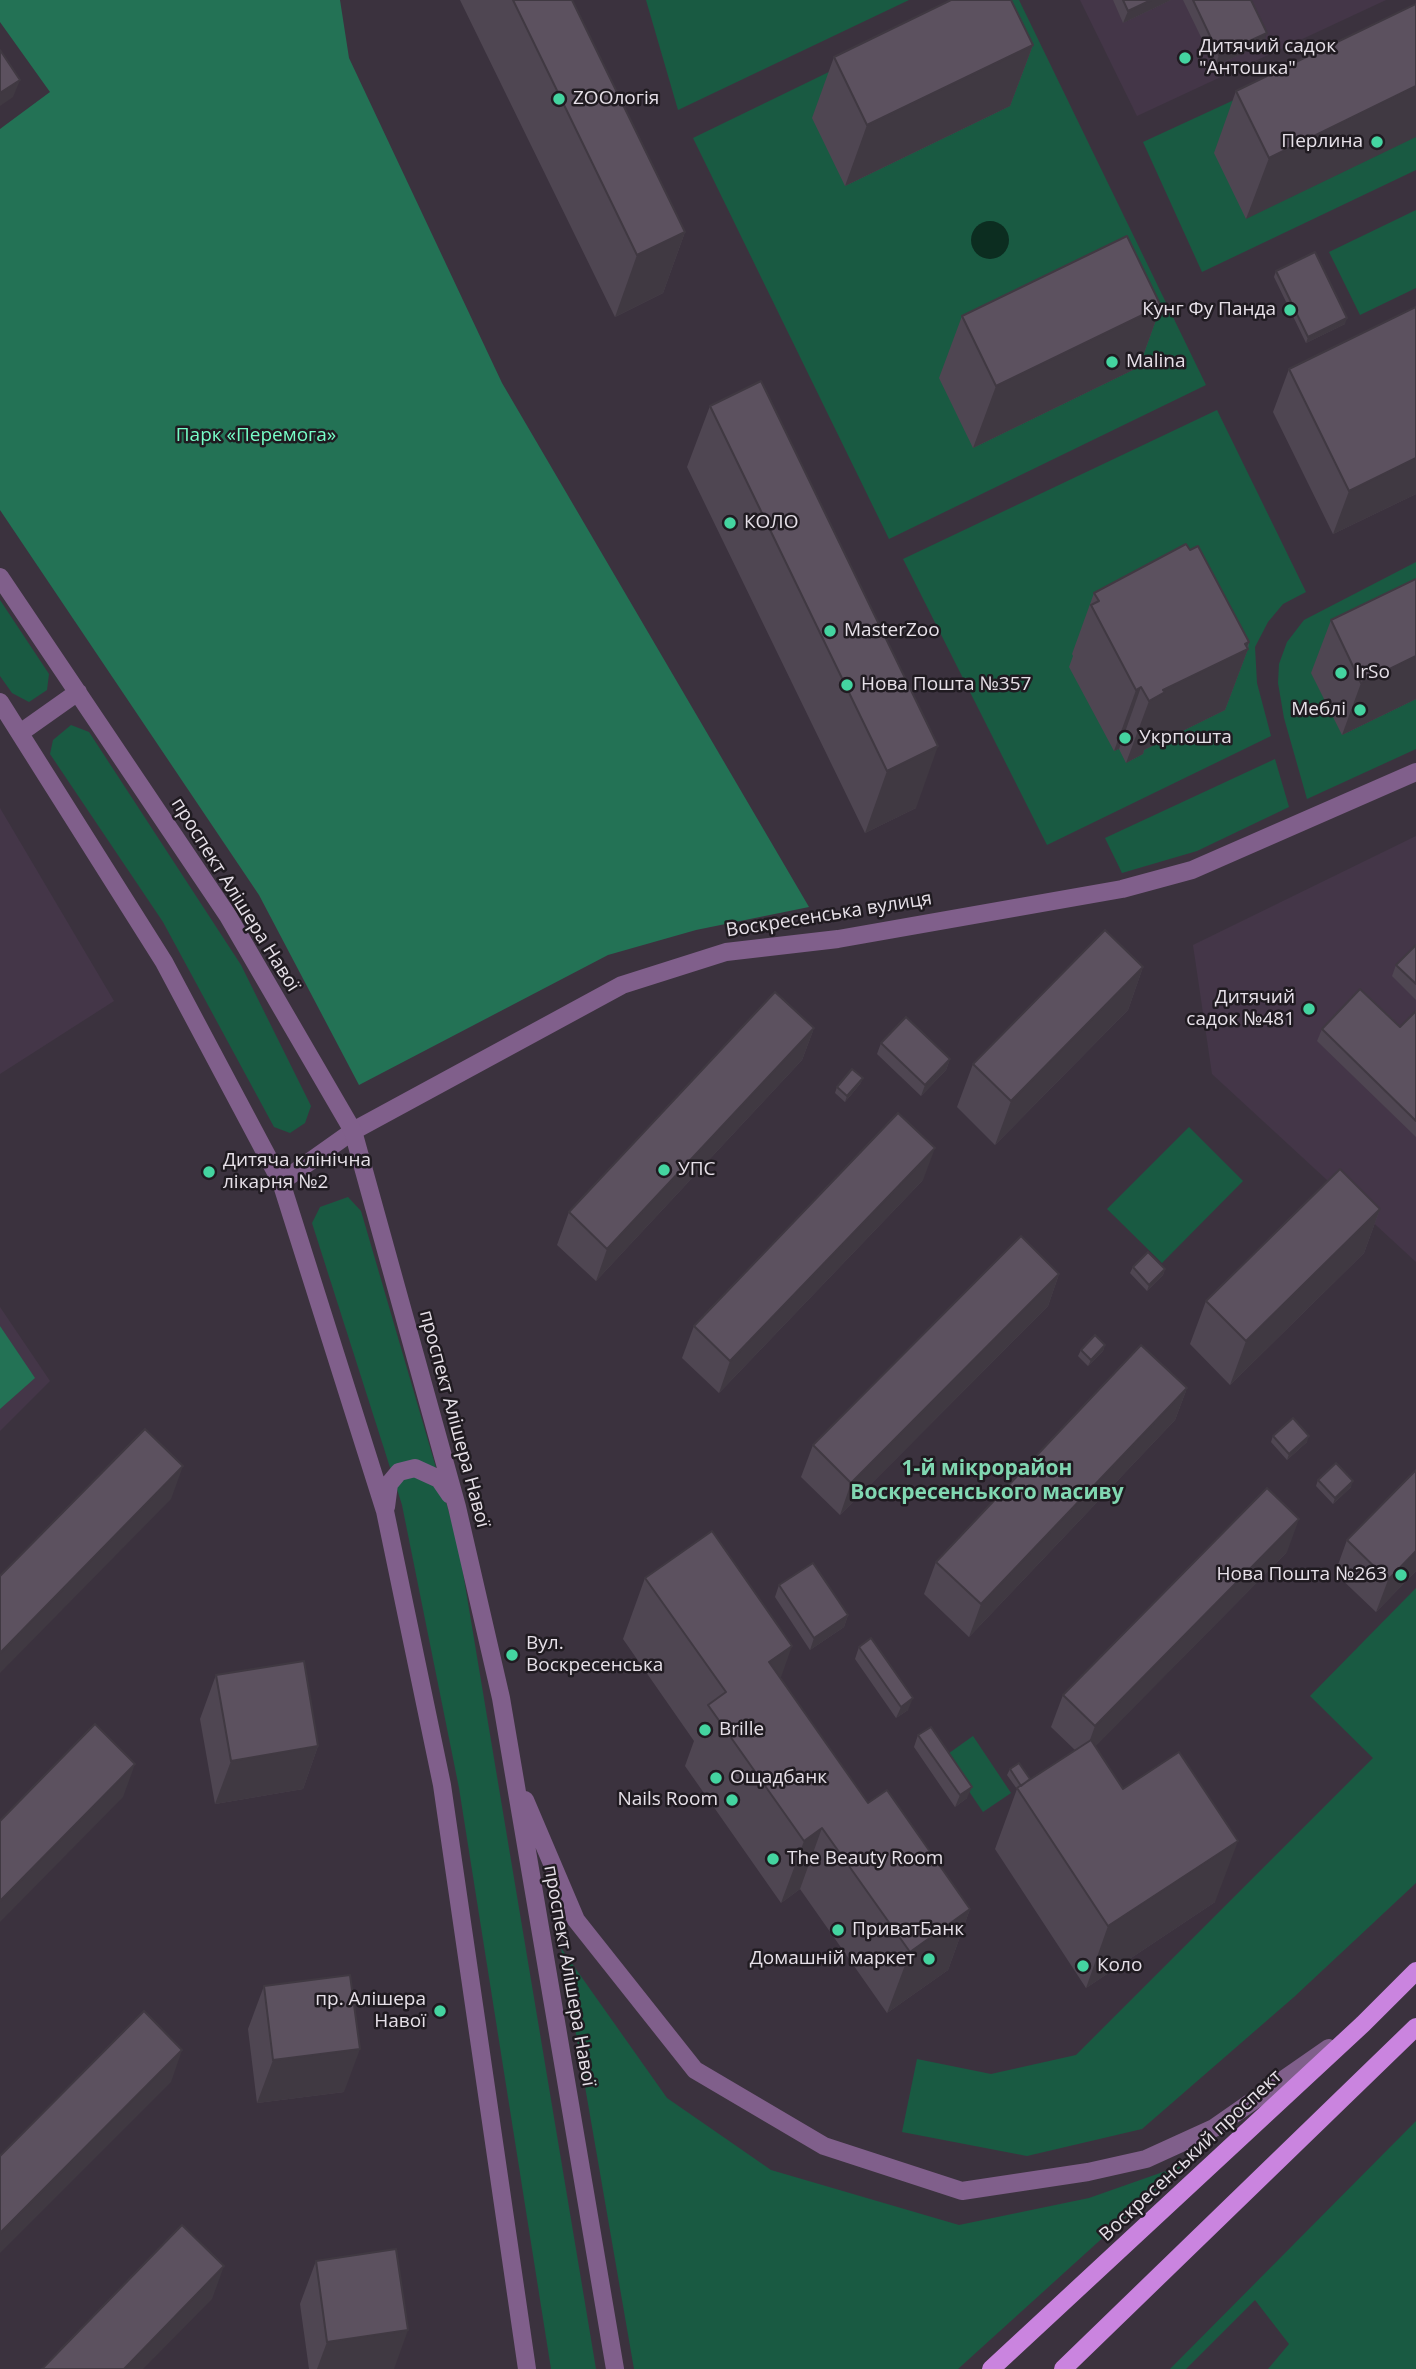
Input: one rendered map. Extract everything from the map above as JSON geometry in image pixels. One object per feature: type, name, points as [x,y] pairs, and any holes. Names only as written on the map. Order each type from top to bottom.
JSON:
[{"type":"main road","name":"Воскресенський проспект","points":[[991,2369],[1363,2024],[1416,1971]]},
{"type":"main road","points":[[1063,2369],[1416,2027]]},
{"type":"street","name":"проспект Алішера Навої","points":[[0,577],[228,916],[353,1131],[457,1507],[501,1698],[615,2369]]},
{"type":"street","points":[[20,733],[78,692]]},
{"type":"street","points":[[0,702],[164,962],[281,1182],[385,1511],[442,1785],[527,2369]]},
{"type":"street","name":"Воскресенська вулиця","points":[[281,1182],[353,1131],[622,985],[726,952],[838,939],[1122,888],[1192,870],[1416,772]]},
{"type":"street","points":[[385,1511],[389,1484],[399,1472],[415,1468],[439,1479],[457,1507]]},
{"type":"street","points":[[514,1774],[576,1920],[695,2070],[824,2146],[962,2191],[1088,2172],[1146,2159],[1214,2128],[1363,2024]]},
{"type":"shaded area","name":"Дитячий садок \"Антошка\"","points":[[1080,0],[1386,0],[1137,116]]},
{"type":"shaded area","points":[[990,221],[1003,227],[1009,240],[1003,253],[990,259],[977,253],[971,240],[977,227]]},
{"type":"shaded area","points":[[0,808],[114,1001],[0,1074]]},
{"type":"shaded area","name":"Дитячий садок №481","points":[[1416,836],[1416,1262],[1212,1074],[1193,945]]},
{"type":"shaded area","points":[[0,1307],[50,1381],[0,1431]]},
{"type":"green space","name":"Парк «Перемога»","points":[[0,0],[340,0],[349,58],[502,383],[809,907],[696,930],[608,955],[359,1085],[259,895],[0,510],[0,129],[50,92],[0,22]]},
{"type":"green space","points":[[646,0],[909,0],[678,110]]},
{"type":"green space","points":[[977,0],[1019,0],[1206,385],[889,539],[693,138]]},
{"type":"green space","points":[[1416,16],[1416,170],[1202,272],[1143,142]]},
{"type":"green space","points":[[1416,210],[1416,288],[1360,315],[1329,252]]},
{"type":"green space","points":[[1217,410],[1306,592],[1283,604],[1268,622],[1255,647],[1257,683],[1271,736],[1047,845],[903,559]]},
{"type":"green space","points":[[1416,562],[1416,749],[1307,799],[1284,718],[1278,683],[1279,664],[1287,642],[1304,620]]},
{"type":"green space","points":[[0,600],[49,674],[47,690],[29,702],[12,693],[0,676]]},
{"type":"green space","points":[[71,725],[89,732],[241,965],[311,1106],[305,1123],[290,1133],[274,1127],[163,922],[50,754],[53,740]]},
{"type":"green space","points":[[1275,759],[1289,807],[1197,851],[1122,873],[1105,838]]},
{"type":"green space","points":[[1189,1127],[1243,1181],[1162,1263],[1107,1209]]},
{"type":"green space","points":[[348,1197],[361,1211],[458,1543],[596,2369],[551,2369],[459,1788],[402,1505],[312,1223],[320,1207]]},
{"type":"green space","points":[[0,1326],[35,1378],[0,1409]]},
{"type":"green space","points":[[1416,1588],[1416,1883],[1294,1997],[1142,2129],[1027,2156],[902,2132],[917,2059],[991,2074],[1076,2055],[1373,1758],[1310,1696]]},
{"type":"green space","points":[[973,1736],[1011,1793],[983,1812],[945,1756]]},
{"type":"green space","points":[[561,1948],[667,2098],[771,2170],[959,2225],[1089,2198],[1183,2165],[958,2369],[634,2369]]},
{"type":"green space","points":[[1416,2121],[1416,2369],[1268,2369],[1289,2344],[1255,2300],[1186,2369],[1170,2369]]},
{"type":"building","points":[[513,0],[572,0],[685,232],[637,255]]},
{"type":"building","points":[[951,0],[1011,0],[1033,45],[867,125],[834,57]]},
{"type":"building","points":[[1123,0],[1151,0],[1128,11]]},
{"type":"building","points":[[1193,0],[1251,0],[1267,33],[1219,55]]},
{"type":"building","points":[[1416,4],[1416,86],[1269,158],[1236,91]]},
{"type":"building","points":[[0,50],[20,80],[0,93]]},
{"type":"building","points":[[1127,236],[1161,306],[996,386],[962,316]]},
{"type":"building","points":[[1315,252],[1347,318],[1308,337],[1276,271]]},
{"type":"building","points":[[1416,307],[1416,458],[1349,491],[1289,369]]},
{"type":"building","points":[[761,381],[938,746],[887,771],[710,406]]},
{"type":"building","points":[[1186,544],[1190,550],[1198,546],[1249,642],[1245,644],[1248,649],[1163,690],[1165,692],[1149,701],[1141,687],[1136,690],[1091,605],[1099,601],[1094,593]]},
{"type":"building","points":[[1416,579],[1416,656],[1361,683],[1331,620]]},
{"type":"building","points":[[1105,930],[1143,967],[1011,1101],[973,1064]]},
{"type":"building","points":[[1416,945],[1416,984],[1396,965]]},
{"type":"building","points":[[1360,989],[1400,1027],[1416,1011],[1416,1121],[1322,1029]]},
{"type":"building","name":"УПС","points":[[775,992],[814,1028],[607,1249],[569,1212]]},
{"type":"building","points":[[906,1017],[950,1059],[925,1085],[881,1043]]},
{"type":"building","points":[[852,1069],[863,1078],[847,1096],[837,1087]]},
{"type":"building","points":[[898,1113],[935,1148],[730,1361],[694,1326]]},
{"type":"building","points":[[1340,1169],[1380,1209],[1246,1341],[1206,1301]]},
{"type":"building","points":[[1021,1236],[1059,1274],[851,1483],[813,1445]]},
{"type":"building","points":[[1148,1252],[1165,1269],[1149,1285],[1133,1267]]},
{"type":"building","points":[[1095,1335],[1105,1345],[1091,1360],[1081,1350]]},
{"type":"building","points":[[1141,1345],[1187,1388],[981,1604],[936,1562]]},
{"type":"building","points":[[1293,1418],[1309,1436],[1289,1454],[1273,1436]]},
{"type":"building","points":[[145,1429],[183,1466],[0,1653],[0,1576]]},
{"type":"building","points":[[1336,1463],[1353,1481],[1335,1498],[1318,1480]]},
{"type":"building","points":[[1416,1470],[1416,1551],[1388,1580],[1347,1540]]},
{"type":"building","points":[[1267,1488],[1299,1519],[1095,1726],[1063,1695]]},
{"type":"building","points":[[712,1531],[792,1646],[769,1662],[868,1803],[887,1790],[970,1909],[910,1952],[822,1828],[804,1841],[708,1705],[726,1692],[645,1578]]},
{"type":"building","points":[[813,1563],[848,1615],[814,1638],[779,1585]]},
{"type":"building","points":[[871,1638],[913,1698],[901,1707],[859,1647]]},
{"type":"building","points":[[304,1661],[318,1746],[231,1761],[216,1675]]},
{"type":"building","points":[[95,1724],[135,1764],[0,1901],[0,1821]]},
{"type":"building","points":[[931,1727],[972,1787],[960,1795],[918,1735]]},
{"type":"building","points":[[1091,1740],[1123,1789],[1179,1752],[1238,1841],[1108,1926],[1017,1788]]},
{"type":"building","points":[[1019,1763],[1030,1779],[1021,1786],[1010,1769]]},
{"type":"building","points":[[350,1975],[360,2049],[273,2060],[264,1986]]},
{"type":"building","points":[[144,2011],[182,2050],[0,2233],[0,2156]]},
{"type":"building","points":[[182,2225],[224,2266],[124,2369],[42,2369]]},
{"type":"building","points":[[396,2249],[408,2330],[327,2342],[316,2261]]},
{"type":"place","name":"Дитячий садок \"Антошка\"","points":[[1185,58]]},
{"type":"place","name":"ZООлогія","points":[[559,99]]},
{"type":"place","name":"Перлина","points":[[1377,142]]},
{"type":"place","name":"Кунг Фу Панда","points":[[1290,310]]},
{"type":"place","name":"Malina","points":[[1112,362]]},
{"type":"place","name":"КОЛО","points":[[730,523]]},
{"type":"place","name":"MasterZoo","points":[[830,631]]},
{"type":"place","name":"IrSo","points":[[1341,673]]},
{"type":"place","name":"Нова Пошта №357","points":[[847,685]]},
{"type":"place","name":"Меблі","points":[[1360,710]]},
{"type":"place","name":"Укрпошта","points":[[1125,738]]},
{"type":"place","name":"Дитячий садок №481","points":[[1309,1009]]},
{"type":"place","name":"УПС","points":[[664,1170]]},
{"type":"place","name":"Дитяча клінічна лікарня №2","points":[[209,1172]]},
{"type":"place","name":"Нова Пошта №263","points":[[1401,1575]]},
{"type":"place","name":"Вул. Воскресенська","points":[[512,1655]]},
{"type":"place","name":"Brille","points":[[705,1730]]},
{"type":"place","name":"Ощадбанк","points":[[716,1778]]},
{"type":"place","name":"Nails Room","points":[[732,1800]]},
{"type":"place","name":"The Beauty Room","points":[[773,1859]]},
{"type":"place","name":"ПриватБанк","points":[[838,1930]]},
{"type":"place","name":"Домашній маркет","points":[[929,1959]]},
{"type":"place","name":"Коло","points":[[1083,1966]]},
{"type":"place","name":"пр. Алішера Навої","points":[[440,2011]]},
{"type":"district","name":"1-й мікрорайон Воскресенського масиву","points":[[987,1481]]}]
